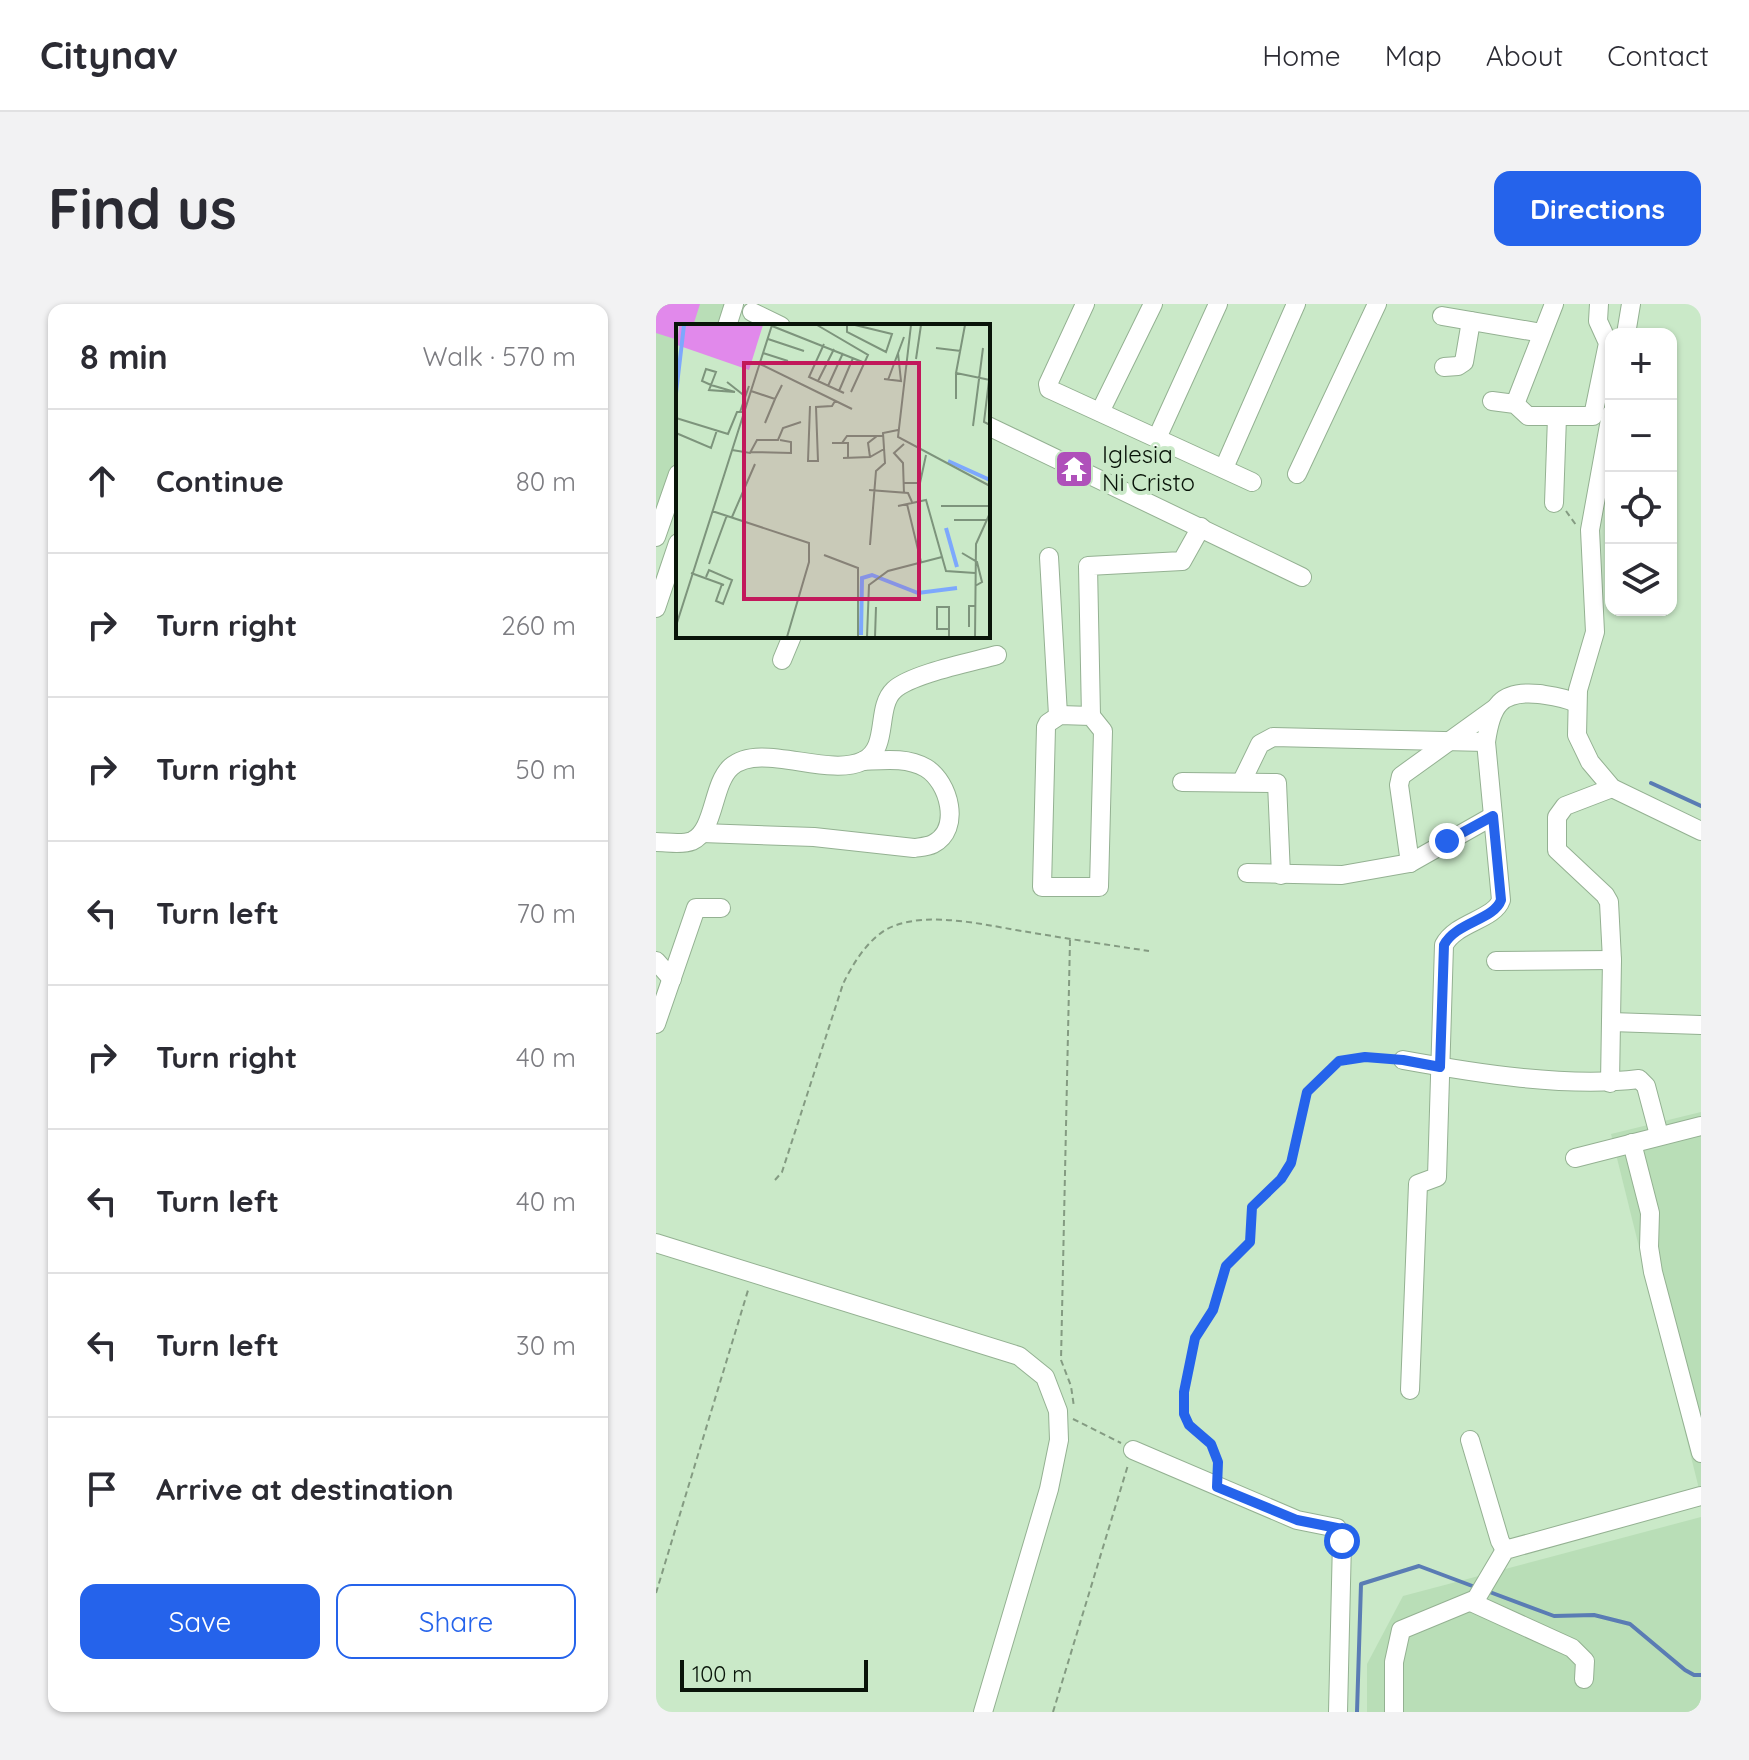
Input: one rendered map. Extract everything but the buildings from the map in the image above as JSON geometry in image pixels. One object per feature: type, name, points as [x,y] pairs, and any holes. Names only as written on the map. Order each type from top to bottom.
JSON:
[{"type":"street","points":[[728,324],[734,304]]},
{"type":"street","points":[[1085,304],[1048,387],[1252,482]]},
{"type":"street","points":[[1100,412],[1153,304]]},
{"type":"street","points":[[1157,438],[1218,304]]},
{"type":"street","points":[[1224,468],[1296,304]]},
{"type":"street","points":[[1297,474],[1377,304]]},
{"type":"street","points":[[1515,404],[1554,304]]},
{"type":"street","points":[[1492,401],[1515,404],[1528,416],[1589,417],[1595,413],[1608,343],[1598,321],[1599,304]]},
{"type":"street","points":[[1627,328],[1631,304]]},
{"type":"street","points":[[751,314],[776,324]]},
{"type":"street","points":[[1442,316],[1542,333]]},
{"type":"street","points":[[1444,367],[1458,366],[1464,362],[1471,321]]},
{"type":"street","points":[[1554,503],[1557,417]]},
{"type":"street","points":[[990,427],[1302,577]]},
{"type":"street","points":[[1605,447],[1590,530],[1595,632],[1577,697],[1578,739],[1597,772],[1612,788],[1701,831]]},
{"type":"street","points":[[656,537],[662,502],[676,478]]},
{"type":"street","points":[[1091,716],[1058,715],[1046,727],[1043,888],[1099,886],[1103,731],[1091,716],[1088,566],[1182,561],[1201,527]]},
{"type":"street","points":[[657,602],[676,549]]},
{"type":"street","points":[[1049,557],[1058,715]]},
{"type":"street","points":[[782,660],[791,638]]},
{"type":"street","points":[[863,761],[873,752],[880,738],[892,691],[921,677],[997,655]]},
{"type":"street","points":[[1410,863],[1399,781],[1401,776],[1502,700],[1518,694],[1577,697]]},
{"type":"street","points":[[1410,1390],[1418,1184],[1437,1177],[1444,945],[1454,932],[1500,904],[1486,742],[1494,709]]},
{"type":"street","points":[[1242,781],[1260,744],[1273,737],[1486,742]]},
{"type":"street","points":[[656,842],[694,840],[702,833],[728,769],[738,761],[754,757],[826,764],[863,761],[912,763],[937,777],[948,797],[947,827],[938,841],[930,846],[914,848],[803,836],[702,833]]},
{"type":"street","points":[[1182,782],[1277,783],[1281,875]]},
{"type":"street","points":[[1610,1083],[1612,960],[1608,899],[1561,855],[1556,843],[1560,811],[1573,802],[1612,788]]},
{"type":"street","points":[[1247,873],[1342,875],[1410,863],[1493,816]]},
{"type":"street","points":[[656,1024],[661,968],[696,908],[721,908]]},
{"type":"street","points":[[1496,961],[1612,960]]},
{"type":"street","points":[[1611,1022],[1701,1025]]},
{"type":"street","points":[[1403,1060],[1526,1077],[1610,1083],[1642,1081],[1659,1135]]},
{"type":"street","points":[[1575,1158],[1701,1126]]},
{"type":"street","points":[[1632,1143],[1650,1213],[1649,1247],[1653,1272],[1701,1453]]},
{"type":"street","points":[[656,1243],[1019,1356],[1045,1377],[1058,1411],[1059,1440],[1049,1489],[983,1712]]},
{"type":"street","points":[[1470,1440],[1505,1550]]},
{"type":"street","points":[[1133,1450],[1297,1520],[1337,1528],[1342,1541],[1338,1712]]},
{"type":"street","points":[[1394,1712],[1394,1662],[1401,1630],[1478,1595],[1505,1550],[1701,1496]]},
{"type":"street","points":[[1478,1595],[1572,1648],[1585,1661],[1584,1679]]},
{"type":"path","points":[[775,1180],[782,1172],[843,984],[853,963],[893,926],[920,920],[960,922],[1149,951]]},
{"type":"path","points":[[1070,939],[1061,1360],[1071,1386],[1075,1420]]},
{"type":"path","points":[[1217,1487],[1218,1462],[1211,1444],[1189,1425],[1184,1414],[1184,1392],[1195,1338],[1213,1310],[1226,1266],[1250,1242],[1252,1207],[1281,1179],[1291,1163],[1307,1092],[1339,1061],[1365,1057],[1403,1060]]},
{"type":"path","points":[[656,1593],[753,1275]]},
{"type":"path","points":[[1053,1712],[1133,1450],[1058,1411]]},
{"type":"shaded area","points":[[656,304],[727,304],[721,324],[676,324],[676,459],[656,523]]},
{"type":"shaded area","points":[[656,304],[700,304],[694,324],[676,324],[676,339],[656,333]]},
{"type":"shaded area","points":[[1701,1112],[1701,1497],[1611,1134]]},
{"type":"shaded area","points":[[1701,1517],[1701,1712],[1367,1712],[1367,1664],[1403,1596]]},
{"type":"waterway","points":[[1651,783],[1701,806]]},
{"type":"waterway","points":[[1357,1712],[1361,1584],[1419,1566],[1475,1587]]},
{"type":"waterway","points":[[1487,1591],[1554,1616],[1594,1615],[1630,1624],[1685,1670],[1701,1675]]},
{"type":"place","name":"Iglesia Ni Cristo","points":[[1074,469]]},
{"type":"route","points":[[1342,1541],[1337,1528],[1297,1520],[1217,1487],[1218,1462],[1211,1444],[1189,1425],[1184,1414],[1184,1392],[1195,1338],[1213,1310],[1226,1266],[1250,1242],[1252,1207],[1281,1179],[1291,1163],[1307,1092],[1339,1061],[1365,1057],[1440,1067],[1444,945],[1454,932],[1498,908],[1501,900],[1493,816],[1447,841]]}]
